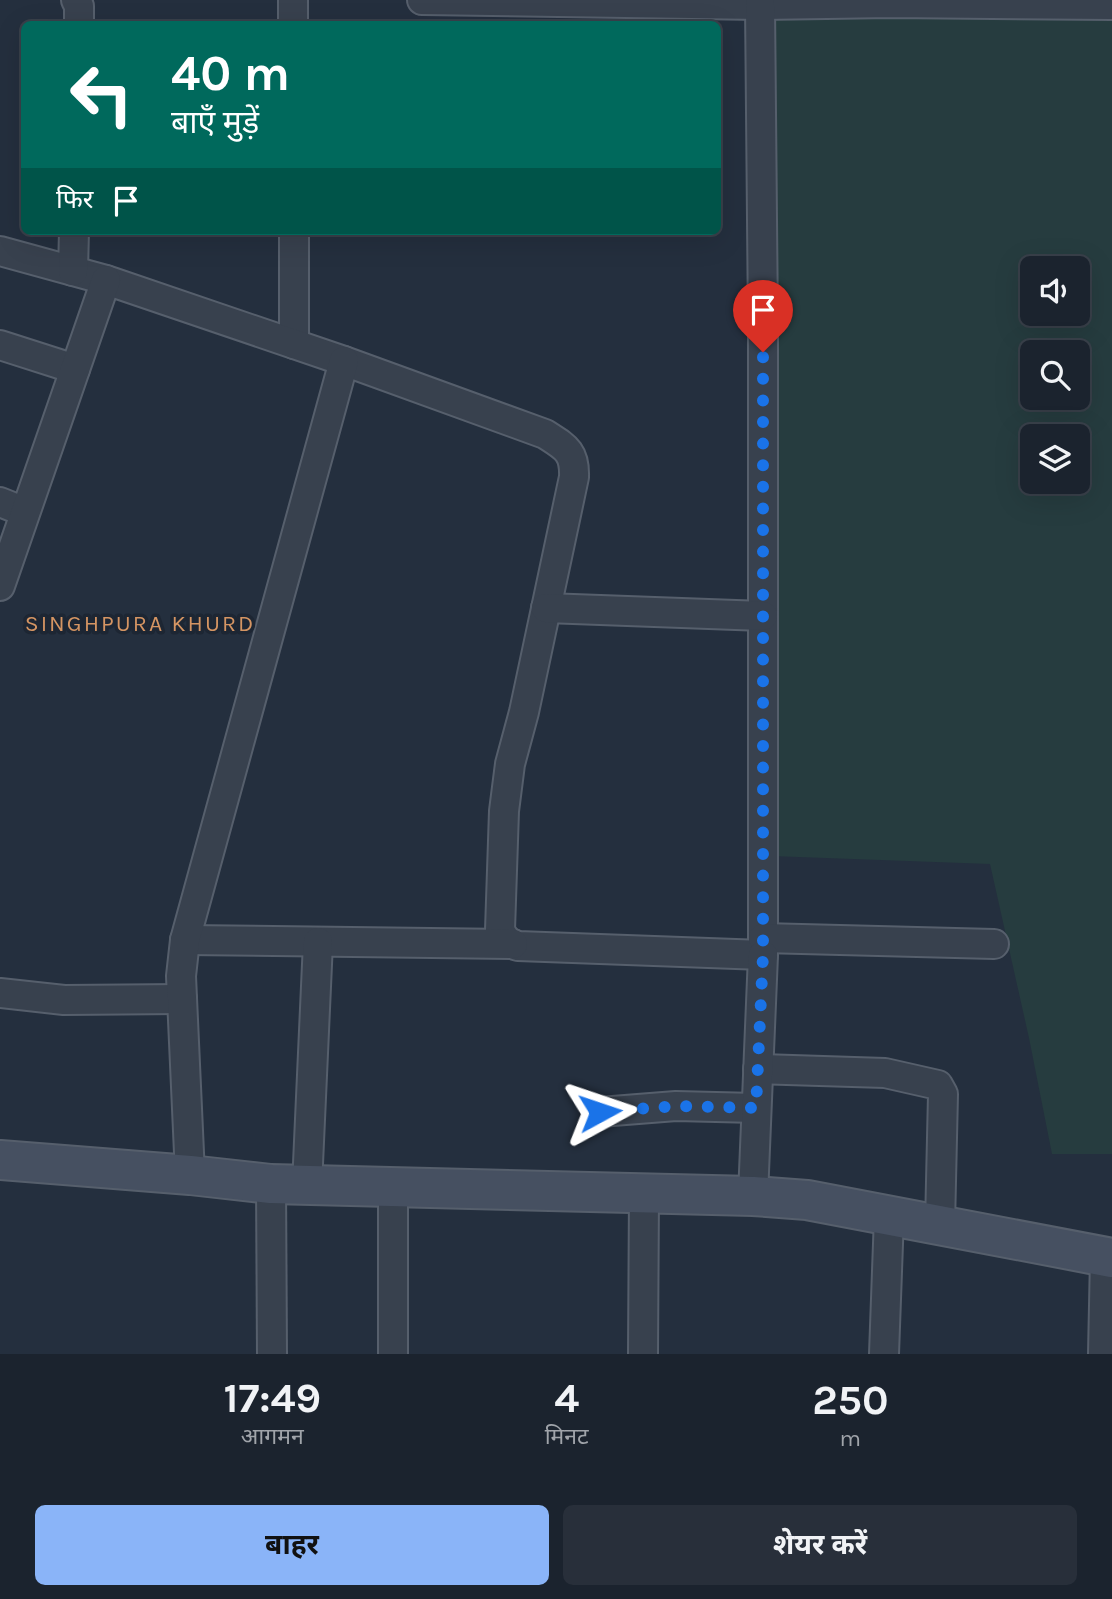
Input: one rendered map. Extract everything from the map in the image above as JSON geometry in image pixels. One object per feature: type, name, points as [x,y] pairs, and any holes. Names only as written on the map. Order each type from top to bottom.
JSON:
[{"type":"street","points":[[76,0],[79,6],[79,21]]},
{"type":"street","points":[[293,0],[293,21]]},
{"type":"street","points":[[422,0],[760,5],[1112,5]]},
{"type":"street","points":[[753,1196],[763,947],[760,5]]},
{"type":"street","points":[[73,271],[74,235]]},
{"type":"street","points":[[294,235],[294,344]]},
{"type":"street","points":[[0,251],[106,280],[344,360],[545,434],[572,455],[574,477],[506,786],[500,930],[504,938],[518,946],[994,944]]},
{"type":"street","points":[[0,586],[13,507],[75,369],[106,280]]},
{"type":"street","points":[[0,345],[75,369]]},
{"type":"street","points":[[190,1175],[181,976],[185,940],[344,360]]},
{"type":"street","points":[[546,608],[763,616]]},
{"type":"street","points":[[185,940],[513,944]]},
{"type":"street","points":[[272,1354],[318,942]]},
{"type":"street","points":[[0,993],[64,1000],[183,999]]},
{"type":"street","points":[[758,1069],[885,1073],[938,1085],[943,1094],[940,1225]]},
{"type":"street","points":[[600,1112],[676,1106],[756,1108]]},
{"type":"street","points":[[0,1160],[289,1185],[753,1196],[807,1200],[1108,1258],[1103,1354]]},
{"type":"street","points":[[393,1188],[393,1354]]},
{"type":"street","points":[[643,1354],[644,1194]]},
{"type":"street","points":[[884,1354],[889,1216]]},
{"type":"green space","points":[[770,15],[1112,17],[1112,1154],[1052,1154],[990,864],[771,856]]},
{"type":"district","name":"SINGHPURA KHURD","points":[[140,623]]},
{"type":"route","points":[[600,1112],[676,1106],[756,1108],[763,955],[763,352]]}]
